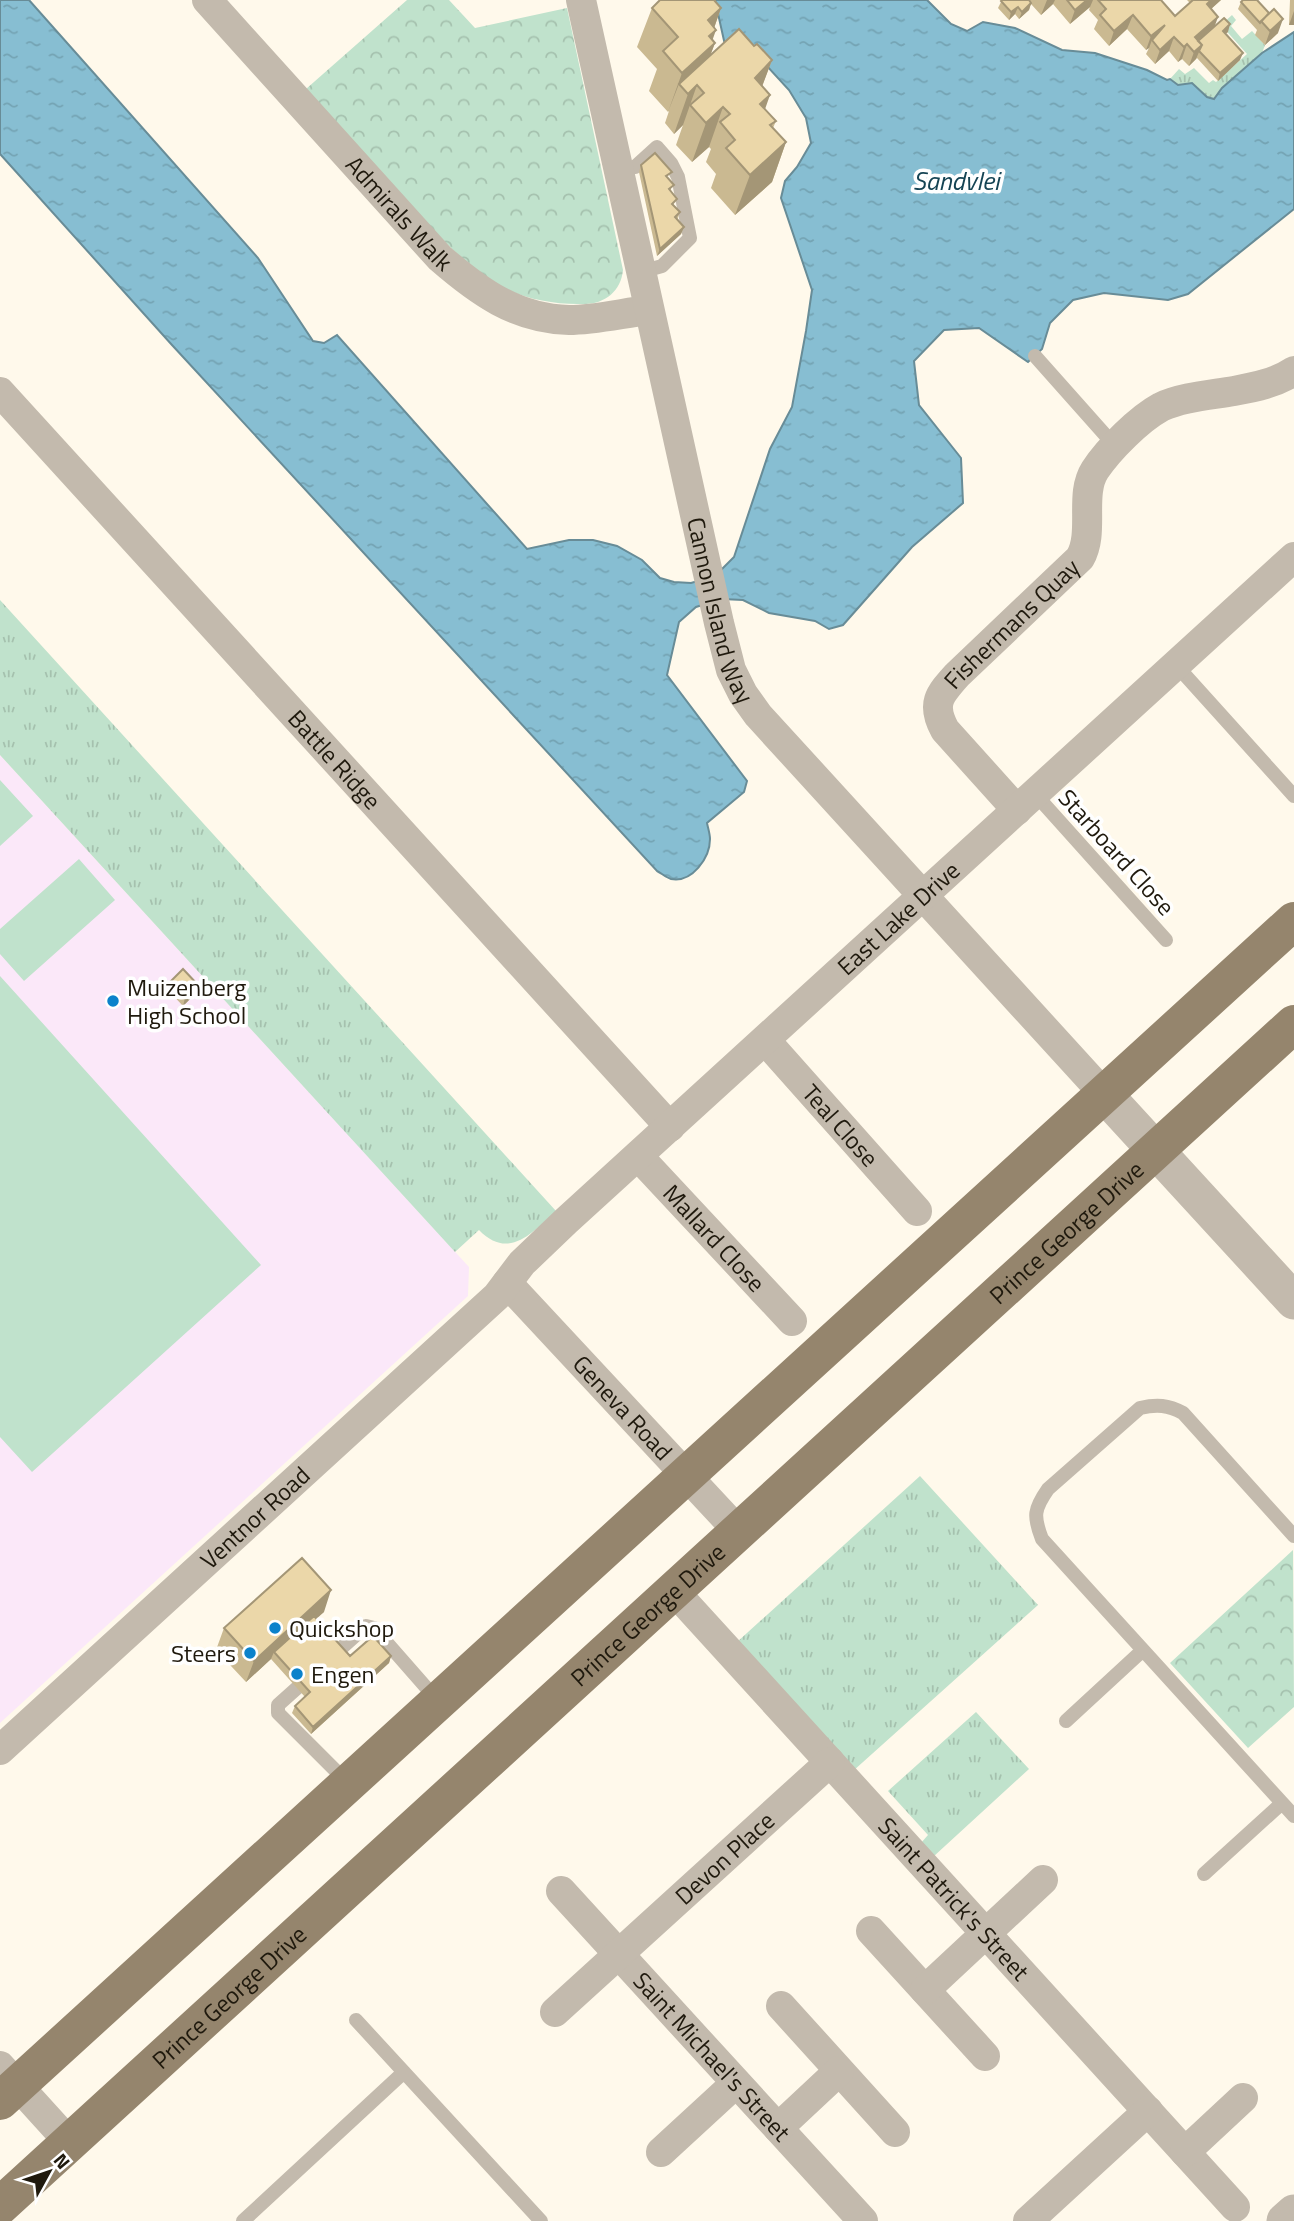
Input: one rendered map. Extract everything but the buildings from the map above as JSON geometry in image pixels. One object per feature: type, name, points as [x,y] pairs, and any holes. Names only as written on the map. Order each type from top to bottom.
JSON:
[{"type":"main road","points":[[6,2084],[348,1783],[1294,921]]},
{"type":"main road","name":"Prince George Drive","points":[[0,2206],[1294,1024]]},
{"type":"street","name":"Admirals Walk","points":[[207,0],[440,258],[475,288],[495,301],[529,312],[569,320],[649,310]]},
{"type":"street","name":"Cannon Island Way","points":[[581,0],[703,557],[731,670],[758,715],[1104,1094]]},
{"type":"street","name":"Fishermans Quay","points":[[1026,802],[944,730],[938,717],[940,697],[957,675],[1080,558],[1086,541],[1094,471],[1115,446],[1147,416],[1162,407],[1260,386],[1294,371]]},
{"type":"street","name":"Battle Ridge","points":[[0,392],[670,1127]]},
{"type":"street","name":"East Lake Drive","points":[[507,1283],[522,1263],[1294,557]]},
{"type":"street","name":"Teal Close","points":[[765,1040],[917,1211]]},
{"type":"street","points":[[1104,1094],[1294,1301]]},
{"type":"street","name":"Mallard Close","points":[[638,1156],[792,1321]]},
{"type":"street","name":"Geneva Road","points":[[507,1283],[738,1532]]},
{"type":"street","name":"Ventnor Road","points":[[0,1750],[507,1283]]},
{"type":"street","name":"Saint Patrick's Street","points":[[674,1591],[1235,2207]]},
{"type":"street","name":"Devon Place","points":[[555,2012],[830,1762]]},
{"type":"street","points":[[925,1990],[1044,1880]]},
{"type":"street","name":"Saint Michael's Street","points":[[561,1891],[859,2220]]},
{"type":"street","points":[[871,1931],[985,2056]]},
{"type":"street","points":[[781,2006],[895,2132]]},
{"type":"street","points":[[778,2128],[839,2071]]},
{"type":"street","points":[[661,2152],[736,2083]]},
{"type":"street","points":[[6,2084],[69,2142]]},
{"type":"street","points":[[1185,2152],[1243,2098]]},
{"type":"street","points":[[1028,2221],[1148,2110]]},
{"type":"street","points":[[1285,2221],[1294,2213]]},
{"type":"lane","points":[[618,169],[635,167],[657,147],[671,163],[678,177],[690,237],[662,266],[641,272]]},
{"type":"lane","points":[[1035,356],[1115,446]]},
{"type":"lane","points":[[1176,665],[1294,796]]},
{"type":"lane","name":"Starboard Close","points":[[1026,802],[1166,940]]},
{"type":"lane","points":[[1294,1536],[1184,1413],[1171,1406],[1154,1405],[1140,1408],[1048,1489],[1039,1503],[1034,1521],[1042,1539],[1294,1816]]},
{"type":"lane","points":[[337,1651],[366,1626],[374,1628],[438,1701]]},
{"type":"lane","points":[[1066,1721],[1143,1650]]},
{"type":"lane","points":[[297,1688],[278,1705],[278,1713],[348,1783]]},
{"type":"lane","points":[[1204,1874],[1282,1803]]},
{"type":"lane","points":[[356,2020],[533,2218]]},
{"type":"lane","points":[[243,2221],[404,2072]]},
{"type":"shaded area","name":"Muizenberg High School","points":[[0,755],[469,1267],[468,1296],[0,1723]]},
{"type":"green space","points":[[407,0],[449,0],[475,28],[567,8],[623,270],[619,284],[611,295],[599,302],[561,303],[516,294],[496,284],[435,232],[306,89]]},
{"type":"green space","points":[[1232,15],[1236,20],[1231,26],[1242,39],[1252,31],[1265,45],[1262,53],[1222,88],[1214,99],[1207,97],[1192,83],[1178,85],[1170,79],[1179,69],[1185,74],[1194,68],[1209,83],[1213,80],[1216,82],[1247,54],[1221,25]]},
{"type":"green space","points":[[0,600],[556,1211],[538,1227],[520,1240],[510,1243],[490,1239],[479,1230],[455,1252],[0,755]]},
{"type":"green space","points":[[0,780],[33,816],[0,846]]},
{"type":"green space","points":[[79,859],[115,900],[24,981],[0,954],[0,929]]},
{"type":"green space","points":[[0,976],[261,1265],[32,1472],[0,1437]]},
{"type":"green space","points":[[920,1476],[1038,1605],[853,1771],[736,1643]]},
{"type":"green space","points":[[1293,1550],[1294,1707],[1248,1748],[1170,1663]]},
{"type":"green space","points":[[976,1712],[1029,1769],[933,1857],[921,1843],[928,1835],[888,1791]]},
{"type":"water","name":"Sandvlei","points":[[0,0],[29,0],[258,258],[313,341],[324,343],[337,335],[527,549],[569,540],[593,540],[617,546],[642,560],[660,578],[674,582],[691,583],[715,576],[734,557],[770,449],[792,407],[812,290],[781,198],[785,181],[811,143],[806,118],[789,90],[767,66],[725,45],[715,0],[927,0],[951,24],[967,31],[983,22],[1015,28],[1062,50],[1095,53],[1147,70],[1178,85],[1192,83],[1207,97],[1214,99],[1222,88],[1262,53],[1294,32],[1294,209],[1188,294],[1168,300],[1104,293],[1073,300],[1050,323],[1042,349],[1028,362],[979,328],[944,330],[914,361],[919,405],[961,458],[963,503],[912,547],[843,625],[829,629],[815,621],[769,613],[743,600],[722,599],[696,607],[679,622],[667,675],[747,781],[744,792],[707,823],[709,846],[698,868],[686,877],[671,879],[657,871],[172,345],[0,154]]},
{"type":"place","name":"Muizenberg High School","points":[[113,1001]]},
{"type":"place","name":"Quickshop","points":[[275,1628]]},
{"type":"place","name":"Steers","points":[[250,1653]]},
{"type":"place","name":"Engen","points":[[297,1674]]}]
